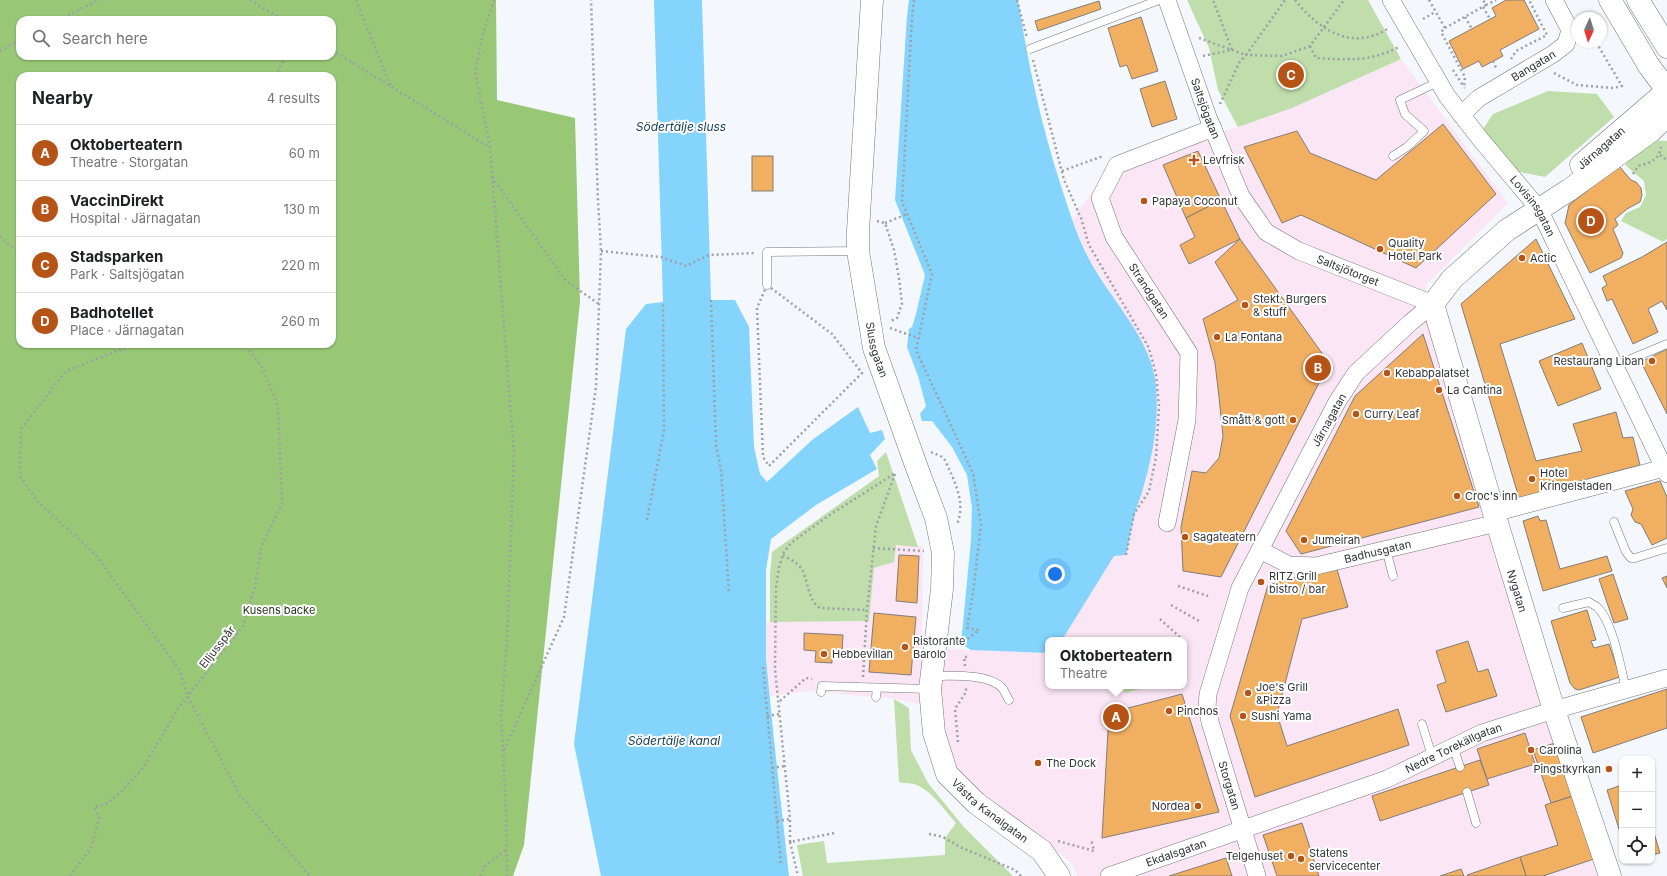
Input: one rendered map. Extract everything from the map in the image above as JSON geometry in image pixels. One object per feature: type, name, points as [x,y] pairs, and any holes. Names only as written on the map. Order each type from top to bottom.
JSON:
[{"type":"street","name":"Slussgatan","points":[[872,0],[858,251],[874,348],[936,518],[943,553],[942,589],[930,683]]},
{"type":"street","name":"Saltsjögatan","points":[[1167,0],[1205,109],[1241,196],[1266,232]]},
{"type":"street","name":"Lovisinsgatan","points":[[1391,0],[1438,82],[1461,115],[1539,209],[1666,471]]},
{"type":"street","name":"Bangatan","points":[[1461,115],[1474,91],[1553,54],[1566,44],[1570,30],[1554,0]]},
{"type":"street","points":[[1610,0],[1649,66],[1667,91]]},
{"type":"street","points":[[1638,0],[1667,47]]},
{"type":"street","name":"Järnagatan","points":[[1539,209],[1562,182],[1667,91]]},
{"type":"street","name":"Järnagatan","points":[[1208,694],[1245,576],[1337,402],[1356,373],[1411,322],[1433,304],[1457,274],[1507,230],[1569,190],[1651,131],[1667,116]]},
{"type":"street","name":"Strandgatan","points":[[1167,523],[1187,420],[1189,353],[1114,237],[1100,198],[1117,165],[1213,128]]},
{"type":"street","name":"Saltsjötorget","points":[[1266,232],[1298,251],[1433,304]]},
{"type":"street","name":"Nygatan","points":[[1433,304],[1495,518],[1554,710],[1610,876]]},
{"type":"street","name":"Badhusgatan","points":[[1260,550],[1289,566],[1316,566],[1386,549],[1666,471]]},
{"type":"street","name":"Nedre Torekällgatan","points":[[1243,829],[1387,780],[1432,756],[1482,733],[1554,710],[1667,678]]},
{"type":"street","name":"Västra Kanalgatan","points":[[930,683],[934,733],[947,774],[976,803],[1042,851],[1059,876]]},
{"type":"street","name":"Storgatan","points":[[1208,694],[1207,707],[1210,722],[1257,876]]},
{"type":"street","name":"Ekdalsgatan","points":[[1109,876],[1243,829]]},
{"type":"lane","points":[[1030,48],[1159,0]]},
{"type":"lane","points":[[1393,156],[1407,147],[1424,131],[1405,114],[1400,100],[1438,82]]},
{"type":"lane","points":[[767,285],[767,252],[858,251]]},
{"type":"lane","points":[[1614,366],[1667,344]]},
{"type":"lane","points":[[1614,522],[1626,552],[1631,558],[1667,548]]},
{"type":"lane","points":[[1386,549],[1393,576]]},
{"type":"lane","points":[[1563,608],[1588,602],[1597,607],[1603,615],[1613,637],[1626,690]]},
{"type":"lane","points":[[822,689],[863,687],[877,688],[930,683],[966,677],[984,679],[994,683],[1002,688],[1009,700]]},
{"type":"lane","points":[[876,697],[877,688]]},
{"type":"lane","points":[[1422,724],[1432,756]]},
{"type":"lane","points":[[1453,746],[1460,767]]},
{"type":"lane","points":[[1467,792],[1476,823]]},
{"type":"path","points":[[67,16],[99,0]]},
{"type":"path","points":[[250,0],[276,16]]},
{"type":"path","points":[[356,0],[391,87]]},
{"type":"path","points":[[494,0],[482,37],[475,72],[490,147],[514,453],[507,639],[501,717],[507,876]]},
{"type":"path","points":[[503,751],[564,617],[596,387],[601,251],[591,0]]},
{"type":"path","points":[[914,0],[902,202],[932,274],[916,350],[972,473],[981,525],[973,593],[967,628],[979,630],[961,644]]},
{"type":"path","points":[[1017,0],[1064,180],[1081,218],[1089,245],[1150,348],[1156,374],[1159,406],[1156,457],[1149,491],[1134,514],[1126,555]]},
{"type":"path","points":[[1214,0],[1232,50]]},
{"type":"path","points":[[1205,109],[1220,104],[1239,63],[1286,0]]},
{"type":"path","points":[[1295,0],[1304,11],[1324,28],[1343,37],[1361,38],[1373,36],[1402,19]]},
{"type":"path","points":[[1196,37],[1246,54],[1282,56],[1310,46],[1344,0]]},
{"type":"path","points":[[1429,0],[1445,28]]},
{"type":"path","points":[[1483,0],[1486,5]]},
{"type":"path","points":[[1464,87],[1465,77],[1441,32],[1445,28],[1496,0]]},
{"type":"path","points":[[1510,62],[1516,51],[1547,35],[1529,0]]},
{"type":"path","points":[[1483,7],[1490,20]]},
{"type":"path","points":[[1423,19],[1435,12]]},
{"type":"path","points":[[1465,17],[1472,29]]},
{"type":"path","points":[[1310,46],[1316,58],[1362,60],[1379,56],[1413,39]]},
{"type":"path","points":[[0,51],[16,42]]},
{"type":"path","points":[[1552,72],[1577,85],[1613,88],[1622,86],[1600,48]]},
{"type":"path","points":[[1187,60],[1232,50]]},
{"type":"path","points":[[336,53],[490,147]]},
{"type":"path","points":[[277,72],[284,60]]},
{"type":"path","points":[[1492,61],[1497,69]]},
{"type":"path","points":[[1490,72],[1503,65]]},
{"type":"path","points":[[1453,70],[1464,87],[1474,91]]},
{"type":"path","points":[[1464,87],[1474,91]]},
{"type":"path","points":[[1633,174],[1638,166],[1651,162],[1660,155],[1662,143]]},
{"type":"path","points":[[1660,155],[1667,160]]},
{"type":"path","points":[[492,176],[566,281],[599,304]]},
{"type":"path","points":[[859,217],[885,223],[907,214]]},
{"type":"path","points":[[885,223],[894,250],[902,304],[897,318],[884,325],[918,338]]},
{"type":"path","points":[[0,236],[10,246],[16,247]]},
{"type":"path","points":[[601,251],[661,257],[686,266],[709,255],[767,252]]},
{"type":"path","points":[[767,285],[832,334],[862,373],[769,466],[763,457],[757,308],[767,285]]},
{"type":"path","points":[[711,300],[716,444],[722,469],[729,594]]},
{"type":"path","points":[[647,520],[664,430],[663,303]]},
{"type":"path","points":[[125,348],[66,371],[20,429],[20,476],[38,502],[96,555],[180,672],[188,697],[239,794],[310,876]]},
{"type":"path","name":"Elljusspår","points":[[70,876],[91,848],[99,818],[94,807],[106,804],[118,795],[143,768],[177,710],[243,626],[256,586],[261,547],[282,504],[278,406],[262,367],[247,348]]},
{"type":"path","points":[[798,876],[790,842],[790,819],[775,669],[776,588],[779,567],[783,555],[791,543],[828,516],[914,461]]},
{"type":"path","points":[[863,687],[866,610],[876,526],[894,474]]},
{"type":"path","points":[[873,548],[943,553]]},
{"type":"path","points":[[783,555],[801,568],[814,604],[820,608],[866,610]]},
{"type":"path","points":[[1178,586],[1208,596]]},
{"type":"path","points":[[1171,605],[1199,621]]},
{"type":"path","points":[[1160,619],[1179,637]]},
{"type":"path","points":[[959,744],[955,709],[966,692],[964,657],[970,657]]},
{"type":"path","points":[[763,667],[781,865]]},
{"type":"path","points":[[779,701],[806,678],[815,679],[822,689]]},
{"type":"path","points":[[767,716],[780,714]]},
{"type":"path","points":[[772,768],[785,766]]},
{"type":"path","points":[[777,821],[790,819]]},
{"type":"path","points":[[790,842],[834,833]]},
{"type":"path","points":[[929,834],[943,837],[960,847],[1015,870],[1019,876]]},
{"type":"path","points":[[1054,836],[1058,841],[1094,851],[1091,839]]},
{"type":"path","points":[[480,876],[484,867],[507,849]]},
{"type":"shaded area","points":[[1401,59],[1508,203],[1426,285],[1431,327],[1603,876],[1077,876],[1073,865],[1053,848],[1021,828],[960,776],[948,744],[941,708],[894,699],[810,691],[770,696],[766,659],[766,622],[869,621],[874,568],[895,545],[923,546],[922,648],[1045,653],[1045,689],[1187,689],[1187,637],[1064,637],[1114,556],[1134,514],[1144,487],[1150,463],[1157,402],[1155,377],[1151,361],[1144,345],[1088,257],[1072,219],[1095,188],[1155,155],[1238,127]]},
{"type":"green space","name":"Kusens backe","points":[[0,0],[496,0],[497,100],[575,118],[580,301],[524,845],[513,876],[0,876]]},
{"type":"green space","points":[[1187,0],[1368,0],[1401,59],[1292,108],[1238,127],[1218,90],[1209,48]]},
{"type":"green space","points":[[1548,91],[1597,94],[1614,117],[1545,177],[1515,171],[1483,129],[1493,114]]},
{"type":"green space","points":[[1647,140],[1667,141],[1667,239],[1663,242],[1621,221],[1626,213],[1640,207],[1646,195],[1644,181],[1625,165]]},
{"type":"green space","points":[[886,452],[918,547],[896,545],[894,562],[874,568],[869,621],[770,622],[770,574],[772,552],[879,476],[877,461]]},
{"type":"green space","points":[[1121,689],[1140,689],[1126,693]]},
{"type":"green space","points":[[894,699],[909,708],[911,750],[928,783],[963,826],[1013,876],[803,876],[797,845],[824,841],[827,863],[945,855],[945,838],[956,823],[926,791],[914,784],[899,782]]},
{"type":"water","name":"Södertälje kanal","points":[[654,0],[702,0],[711,300],[735,300],[749,327],[754,447],[760,474],[767,482],[812,440],[858,407],[870,433],[882,430],[885,439],[870,455],[877,469],[816,505],[771,539],[766,570],[766,659],[789,876],[601,876],[574,744],[626,329],[646,304],[663,302]]},
{"type":"water","points":[[909,0],[1018,0],[1026,47],[1041,117],[1073,222],[1080,240],[1096,271],[1136,331],[1144,346],[1151,362],[1155,378],[1157,405],[1151,459],[1137,507],[1126,555],[1114,556],[1064,637],[1045,637],[1045,653],[971,650],[961,644],[971,540],[972,508],[967,475],[952,447],[932,421],[922,421],[920,414],[926,406],[918,376],[907,347],[909,329],[912,327],[916,314],[925,275],[895,200]]},
{"type":"building","points":[[1506,0],[1524,0],[1539,29],[1500,50],[1503,56],[1482,67],[1479,61],[1463,69],[1449,41],[1496,16],[1492,8]]},
{"type":"building","points":[[1099,1],[1101,9],[1038,31],[1035,21]]},
{"type":"building","points":[[1141,17],[1158,71],[1132,79],[1127,65],[1120,67],[1108,28]]},
{"type":"building","points":[[1165,81],[1177,119],[1152,127],[1140,89]]},
{"type":"building","points":[[1443,124],[1496,194],[1416,268],[1301,215],[1282,223],[1244,147],[1297,131],[1310,153],[1376,180]]},
{"type":"building","points":[[1198,151],[1221,200],[1186,218],[1163,165]]},
{"type":"building","points":[[752,156],[773,156],[773,191],[752,191]]},
{"type":"building","points":[[1619,166],[1631,180],[1636,182],[1641,188],[1642,195],[1640,202],[1627,209],[1615,219],[1618,225],[1613,229],[1623,253],[1621,258],[1590,273],[1565,223],[1569,205]]},
{"type":"building","points":[[1221,200],[1240,239],[1189,264],[1180,245],[1195,237],[1186,218]]},
{"type":"building","points":[[1240,239],[1329,363],[1221,577],[1183,571],[1181,527],[1192,471],[1206,473],[1219,458],[1223,436],[1219,397],[1215,363],[1203,319],[1238,300],[1215,262]]},
{"type":"building","points":[[1536,239],[1575,319],[1500,344],[1536,461],[1582,451],[1573,424],[1616,412],[1623,438],[1633,437],[1640,465],[1519,498],[1461,304]]},
{"type":"building","points":[[1667,242],[1667,310],[1662,301],[1648,309],[1658,332],[1633,344],[1612,299],[1607,301],[1602,288],[1607,285],[1603,276],[1642,257]]},
{"type":"building","points":[[1423,334],[1479,507],[1301,554],[1286,531],[1355,396]]},
{"type":"building","points":[[1582,343],[1601,389],[1558,406],[1539,361]]},
{"type":"building","points":[[1667,349],[1667,414],[1641,362]]},
{"type":"building","points":[[1660,481],[1667,497],[1667,538],[1652,545],[1641,524],[1635,522],[1631,515],[1633,509],[1625,491]]},
{"type":"building","points":[[1538,516],[1540,521],[1546,520],[1560,569],[1607,556],[1612,571],[1543,591],[1523,521]]},
{"type":"building","points":[[899,555],[919,556],[917,603],[896,601]]},
{"type":"building","points":[[1336,566],[1348,607],[1302,619],[1277,714],[1287,746],[1398,709],[1409,745],[1255,797],[1230,716],[1268,585]]},
{"type":"building","points":[[1613,574],[1628,619],[1614,623],[1599,579]]},
{"type":"building","points":[[1667,576],[1667,588],[1662,578]]},
{"type":"building","points":[[1587,610],[1596,640],[1591,641],[1594,648],[1609,644],[1620,677],[1579,690],[1575,689],[1570,683],[1551,621]]},
{"type":"building","points":[[874,613],[916,617],[911,675],[869,672]]},
{"type":"building","points":[[804,633],[843,635],[842,652],[832,652],[832,663],[815,662],[816,651],[804,650]]},
{"type":"building","points":[[1468,641],[1478,672],[1488,669],[1497,696],[1446,712],[1437,685],[1446,682],[1436,651]]},
{"type":"building","points":[[1667,689],[1667,728],[1593,753],[1581,717]]},
{"type":"building","points":[[1182,694],[1219,812],[1102,838],[1109,713]]},
{"type":"building","points":[[1525,733],[1535,764],[1487,779],[1477,749]]},
{"type":"building","points":[[1558,742],[1576,795],[1551,803],[1533,750]]},
{"type":"building","points":[[1480,760],[1489,785],[1380,821],[1372,796]]},
{"type":"building","points":[[1619,786],[1619,829],[1607,790]]},
{"type":"building","points":[[1576,795],[1597,858],[1543,876],[1526,876],[1520,857],[1558,845],[1545,805]]},
{"type":"building","name":"Telgehuset","points":[[1302,823],[1319,876],[1277,876],[1263,835]]},
{"type":"building","points":[[1655,836],[1660,853],[1655,854]]},
{"type":"building","points":[[1520,857],[1526,876],[1467,875]]},
{"type":"building","points":[[1226,858],[1232,876],[1169,876]]},
{"type":"building","points":[[1461,869],[1464,876],[1440,876]]},
{"type":"place","name":"Stadsparken","points":[[1291,75]]},
{"type":"place","name":"Levfrisk","points":[[1194,160]]},
{"type":"place","name":"Papaya Coconut","points":[[1144,201]]},
{"type":"place","name":"Badhotellet","points":[[1591,221]]},
{"type":"place","name":"Quality Hotel Park","points":[[1380,249]]},
{"type":"place","name":"Actic","points":[[1522,258]]},
{"type":"place","name":"Stekt. Burgers & stuff","points":[[1245,305]]},
{"type":"place","name":"La Fontana","points":[[1217,337]]},
{"type":"place","name":"Restaurang Liban","points":[[1652,361]]},
{"type":"place","name":"VaccinDirekt","points":[[1318,368]]},
{"type":"place","name":"Kebabpalatset","points":[[1387,373]]},
{"type":"place","name":"La Cantina","points":[[1439,390]]},
{"type":"place","name":"Curry Leaf","points":[[1356,414]]},
{"type":"place","name":"Smått & gott","points":[[1293,420]]},
{"type":"place","name":"Hotel Kringelstaden","points":[[1532,479]]},
{"type":"place","name":"Croc's inn","points":[[1457,496]]},
{"type":"place","name":"Sagateatern","points":[[1185,537]]},
{"type":"place","name":"Jumeirah","points":[[1304,540]]},
{"type":"place","name":"RITZ Grill bistro / bar","points":[[1261,582]]},
{"type":"place","name":"Ristorante Barolo","points":[[905,647]]},
{"type":"place","name":"Hebbevillan","points":[[824,654]]},
{"type":"place","name":"Joe's Grill &Pizza","points":[[1248,693]]},
{"type":"place","name":"Pinchos","points":[[1169,711]]},
{"type":"place","name":"Sushi Yama","points":[[1243,716]]},
{"type":"place","name":"Oktoberteatern","points":[[1116,717]]},
{"type":"place","name":"Carolina","points":[[1531,750]]},
{"type":"place","name":"The Dock","points":[[1038,763]]},
{"type":"place","name":"Pingstkyrkan","points":[[1609,769]]},
{"type":"place","name":"Nordea","points":[[1198,806]]},
{"type":"place","name":"Telgehuset","points":[[1291,856]]},
{"type":"place","name":"Statens servicecenter","points":[[1301,859]]},
{"type":"water label","name":"Södertälje sluss","points":[[681,126]]}]
